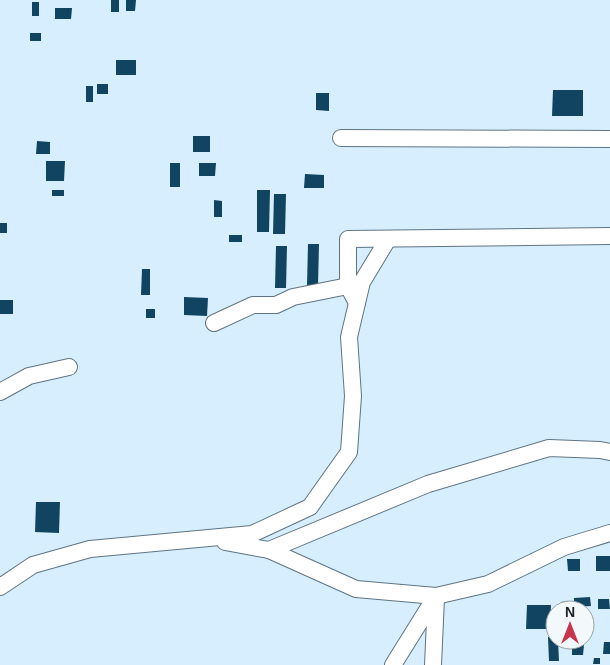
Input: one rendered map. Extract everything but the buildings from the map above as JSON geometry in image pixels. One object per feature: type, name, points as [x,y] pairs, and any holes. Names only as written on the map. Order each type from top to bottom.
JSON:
[{"type":"street","points":[[341,138],[610,139]]},
{"type":"street","points":[[357,303],[348,286],[348,239],[610,236]]},
{"type":"street","points":[[0,587],[33,565],[90,549],[252,534],[310,507],[349,452],[353,396],[350,337],[362,282],[388,239]]},
{"type":"street","points":[[214,323],[253,305],[276,305],[293,298],[348,286]]},
{"type":"street","points":[[0,392],[29,376],[69,367]]},
{"type":"street","points":[[269,550],[428,484],[549,448],[610,452]]},
{"type":"street","points":[[203,538],[269,550],[356,590],[436,596],[488,584],[564,547],[610,533]]},
{"type":"street","points":[[393,665],[436,596]]},
{"type":"street","points":[[433,665],[436,596]]}]
